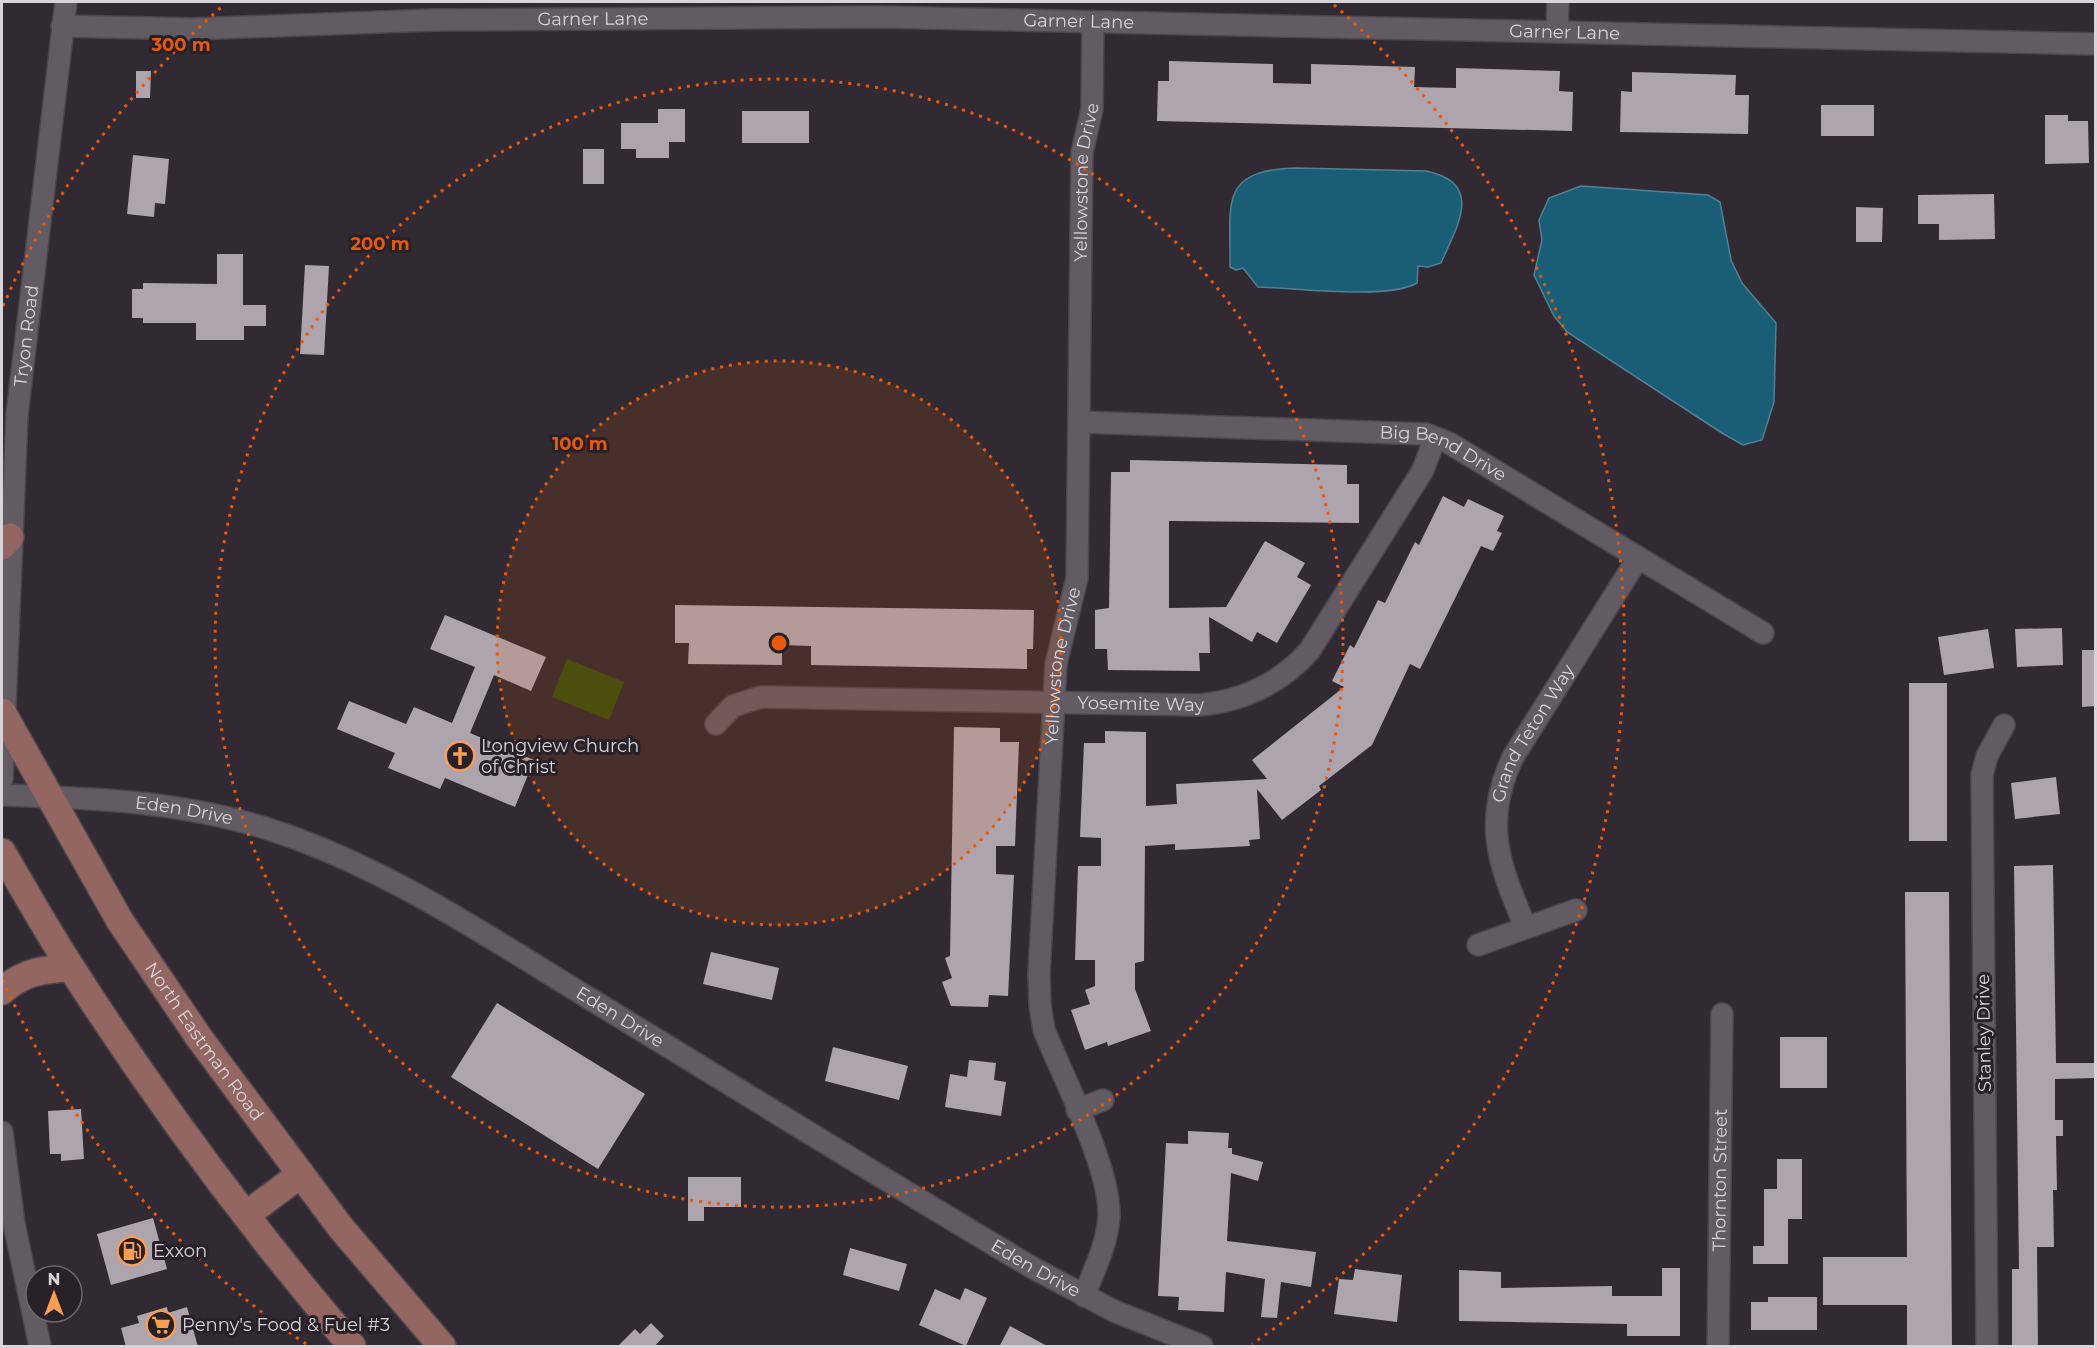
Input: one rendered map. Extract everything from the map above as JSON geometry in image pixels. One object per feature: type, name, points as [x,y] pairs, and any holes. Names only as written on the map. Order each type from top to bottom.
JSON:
[{"type":"main road","name":"North Eastman Road","points":[[2,714],[120,921],[200,1039],[341,1228],[442,1347]]},
{"type":"main road","points":[[2,852],[71,968],[246,1215],[352,1347]]},
{"type":"main road","points":[[2,991],[31,972],[71,968]]},
{"type":"main road","points":[[246,1215],[301,1174]]},
{"type":"street","name":"Tryon Road","points":[[2,779],[6,542],[20,371],[66,2]]},
{"type":"street","points":[[1557,32],[1558,2]]},
{"type":"street","name":"Garner Lane","points":[[62,26],[192,29],[432,20],[871,17],[2096,44]]},
{"type":"street","name":"Yellowstone Drive","points":[[1084,1296],[1104,1246],[1109,1209],[1102,1171],[1044,1030],[1040,1005],[1039,973],[1058,650],[1077,578],[1082,152],[1092,109],[1093,22]]},
{"type":"street","name":"Big Bend Drive","points":[[1079,422],[1406,432],[1435,438],[1449,443],[1763,633]]},
{"type":"street","name":"Yosemite Way","points":[[716,724],[733,706],[761,697],[1214,704],[1244,696],[1289,671],[1310,650],[1423,470],[1435,438]]},
{"type":"street","name":"Grand Teton Way","points":[[1525,926],[1502,873],[1496,844],[1496,810],[1504,777],[1513,757],[1638,558]]},
{"type":"street","name":"Stanley Drive","points":[[1987,1347],[1982,775],[1987,756],[2004,725]]},
{"type":"street","name":"Eden Drive","points":[[2,795],[142,802],[196,810],[274,831],[350,860],[461,921],[1016,1258],[1084,1296],[1144,1324],[1202,1347]]},
{"type":"street","points":[[1478,945],[1525,926],[1576,910]]},
{"type":"street","name":"Thornton Street","points":[[1719,1347],[1722,1014]]},
{"type":"street","points":[[1077,1110],[1103,1100]]},
{"type":"street","points":[[2,1131],[14,1224],[40,1347]]},
{"type":"green space","points":[[567,659],[624,682],[609,720],[552,697]]},
{"type":"water","points":[[1297,168],[1426,171],[1444,177],[1455,185],[1461,196],[1462,208],[1454,235],[1441,263],[1428,267],[1418,266],[1417,283],[1385,291],[1340,292],[1258,287],[1243,268],[1236,270],[1230,267],[1230,225],[1234,194],[1241,183],[1253,175],[1271,170]]},
{"type":"water","points":[[1581,186],[1708,195],[1720,202],[1731,260],[1742,283],[1776,323],[1774,402],[1762,440],[1743,445],[1722,433],[1567,332],[1554,316],[1534,275],[1542,240],[1539,220],[1549,198]]},
{"type":"building","points":[[1169,61],[1273,64],[1273,83],[1311,84],[1311,64],[1415,67],[1414,87],[1456,88],[1456,68],[1560,71],[1559,91],[1573,92],[1572,131],[1157,121],[1158,81],[1169,81]]},
{"type":"building","points":[[136,71],[151,71],[150,98],[136,98]]},
{"type":"building","points":[[1632,72],[1736,75],[1735,95],[1749,95],[1748,134],[1620,132],[1621,91],[1632,92]]},
{"type":"building","points":[[1821,105],[1874,105],[1874,136],[1821,136]]},
{"type":"building","points":[[658,109],[685,109],[685,142],[669,142],[669,158],[636,158],[636,149],[621,149],[621,123],[658,123]]},
{"type":"building","points":[[742,111],[809,111],[809,143],[742,143]]},
{"type":"building","points":[[2045,115],[2068,115],[2068,121],[2088,121],[2089,163],[2045,164]]},
{"type":"building","points":[[583,149],[604,149],[604,184],[583,184]]},
{"type":"building","points":[[133,155],[169,159],[165,204],[155,203],[154,217],[127,214]]},
{"type":"building","points":[[1994,194],[1995,239],[1939,240],[1939,224],[1918,224],[1918,195]]},
{"type":"building","points":[[1856,207],[1883,208],[1882,242],[1856,242]]},
{"type":"building","points":[[217,254],[243,254],[243,305],[266,305],[266,326],[244,326],[244,340],[196,340],[196,323],[143,323],[143,318],[132,318],[132,289],[143,289],[143,283],[217,284]]},
{"type":"building","points":[[305,265],[329,266],[324,355],[300,354]]},
{"type":"building","points":[[1130,460],[1347,465],[1347,484],[1359,484],[1359,523],[1169,521],[1169,608],[1226,607],[1265,541],[1305,563],[1297,577],[1311,585],[1277,643],[1257,632],[1252,642],[1209,617],[1210,653],[1199,653],[1200,671],[1108,670],[1107,649],[1095,649],[1095,610],[1109,608],[1111,472],[1130,472]]},
{"type":"building","points":[[1443,496],[1464,507],[1468,499],[1504,516],[1497,531],[1502,533],[1493,551],[1481,546],[1420,669],[1410,664],[1372,745],[1319,786],[1321,790],[1282,820],[1257,789],[1260,839],[1249,840],[1250,846],[1175,850],[1175,844],[1145,846],[1144,961],[1135,963],[1135,989],[1151,1031],[1108,1046],[1107,1042],[1085,1050],[1071,1010],[1090,1004],[1085,990],[1095,986],[1095,960],[1075,960],[1078,866],[1101,866],[1101,838],[1080,837],[1084,743],[1105,743],[1105,731],[1146,732],[1146,806],[1177,804],[1176,784],[1267,779],[1252,760],[1344,687],[1332,681],[1350,645],[1354,648],[1378,600],[1385,603],[1415,542],[1419,545]]},
{"type":"building","points":[[675,605],[1034,610],[1033,649],[1027,649],[1027,669],[811,665],[811,646],[782,645],[782,665],[688,664],[689,643],[675,643]]},
{"type":"building","name":"Longview Church of Christ","points":[[445,615],[546,657],[531,691],[494,675],[470,733],[534,760],[515,807],[445,778],[440,789],[388,768],[395,753],[337,729],[349,701],[406,724],[414,707],[452,723],[475,667],[430,649]]},
{"type":"building","points":[[2062,628],[2063,665],[2017,667],[2015,629]]},
{"type":"building","points":[[1988,629],[1994,668],[1944,675],[1938,637]]},
{"type":"building","points":[[2082,650],[2096,650],[2096,706],[2082,707]]},
{"type":"building","points":[[1909,683],[1947,683],[1947,841],[1909,841]]},
{"type":"building","points":[[954,727],[1000,728],[1000,742],[1019,742],[1015,846],[996,846],[996,874],[1014,875],[1008,996],[989,995],[988,1007],[951,1006],[942,982],[952,978],[945,958],[950,956]]},
{"type":"building","points":[[2056,777],[2060,814],[2015,819],[2011,783]]},
{"type":"building","points":[[2053,865],[2056,1063],[2096,1063],[2096,1078],[2055,1079],[2055,1120],[2063,1120],[2063,1136],[2056,1136],[2057,1190],[2053,1190],[2054,1247],[2037,1247],[2038,1347],[2012,1347],[2012,1269],[2019,1269],[2014,866]]},
{"type":"building","points":[[1905,892],[1949,892],[1952,1347],[1907,1347],[1907,1305],[1823,1305],[1823,1257],[1907,1257]]},
{"type":"building","points":[[711,952],[779,968],[772,1000],[703,984]]},
{"type":"building","points":[[497,1003],[645,1094],[598,1169],[451,1077]]},
{"type":"building","points":[[1780,1037],[1827,1037],[1827,1088],[1780,1088]]},
{"type":"building","points":[[833,1047],[908,1066],[899,1100],[825,1081]]},
{"type":"building","points":[[969,1060],[996,1063],[994,1080],[1006,1082],[1001,1116],[945,1107],[950,1074],[967,1077]]},
{"type":"building","points":[[81,1109],[84,1159],[61,1161],[61,1154],[50,1154],[48,1111]]},
{"type":"building","points":[[1188,1131],[1229,1133],[1228,1148],[1232,1148],[1232,1154],[1263,1162],[1258,1181],[1231,1173],[1227,1241],[1316,1252],[1311,1287],[1281,1282],[1277,1318],[1261,1317],[1265,1279],[1226,1272],[1224,1312],[1178,1310],[1179,1297],[1158,1296],[1166,1143],[1188,1144]]},
{"type":"building","points":[[1777,1159],[1802,1159],[1802,1219],[1788,1219],[1788,1264],[1753,1264],[1753,1246],[1764,1246],[1764,1189],[1777,1189]]},
{"type":"building","points":[[688,1177],[741,1177],[741,1207],[704,1207],[704,1221],[688,1221]]},
{"type":"building","name":"Exxon","points":[[153,1218],[167,1269],[111,1285],[97,1234]]},
{"type":"building","points":[[850,1248],[907,1264],[899,1291],[843,1275]]},
{"type":"building","points":[[1662,1268],[1680,1268],[1680,1336],[1627,1336],[1627,1324],[1459,1321],[1459,1270],[1501,1272],[1501,1288],[1612,1286],[1612,1296],[1662,1296]]},
{"type":"building","points":[[1355,1269],[1402,1275],[1397,1322],[1334,1314],[1339,1279],[1353,1280]]},
{"type":"building","points":[[965,1288],[987,1298],[966,1346],[919,1325],[935,1289],[960,1300]]},
{"type":"building","points":[[1768,1297],[1817,1297],[1817,1330],[1751,1330],[1751,1302],[1768,1302]]},
{"type":"building","name":"Penny's Food & Fuel #3","points":[[167,1307],[168,1313],[187,1307],[198,1347],[126,1347],[121,1328],[139,1323],[137,1316]]},
{"type":"building","points":[[651,1323],[664,1336],[654,1347],[617,1347],[635,1329],[640,1334]]},
{"type":"building","points":[[1010,1326],[1049,1347],[999,1347]]},
{"type":"place","name":"Longview Church of Christ","points":[[460,756]]},
{"type":"place","name":"Exxon","points":[[132,1251]]},
{"type":"place","name":"Penny's Food & Fuel #3","points":[[161,1325]]}]
